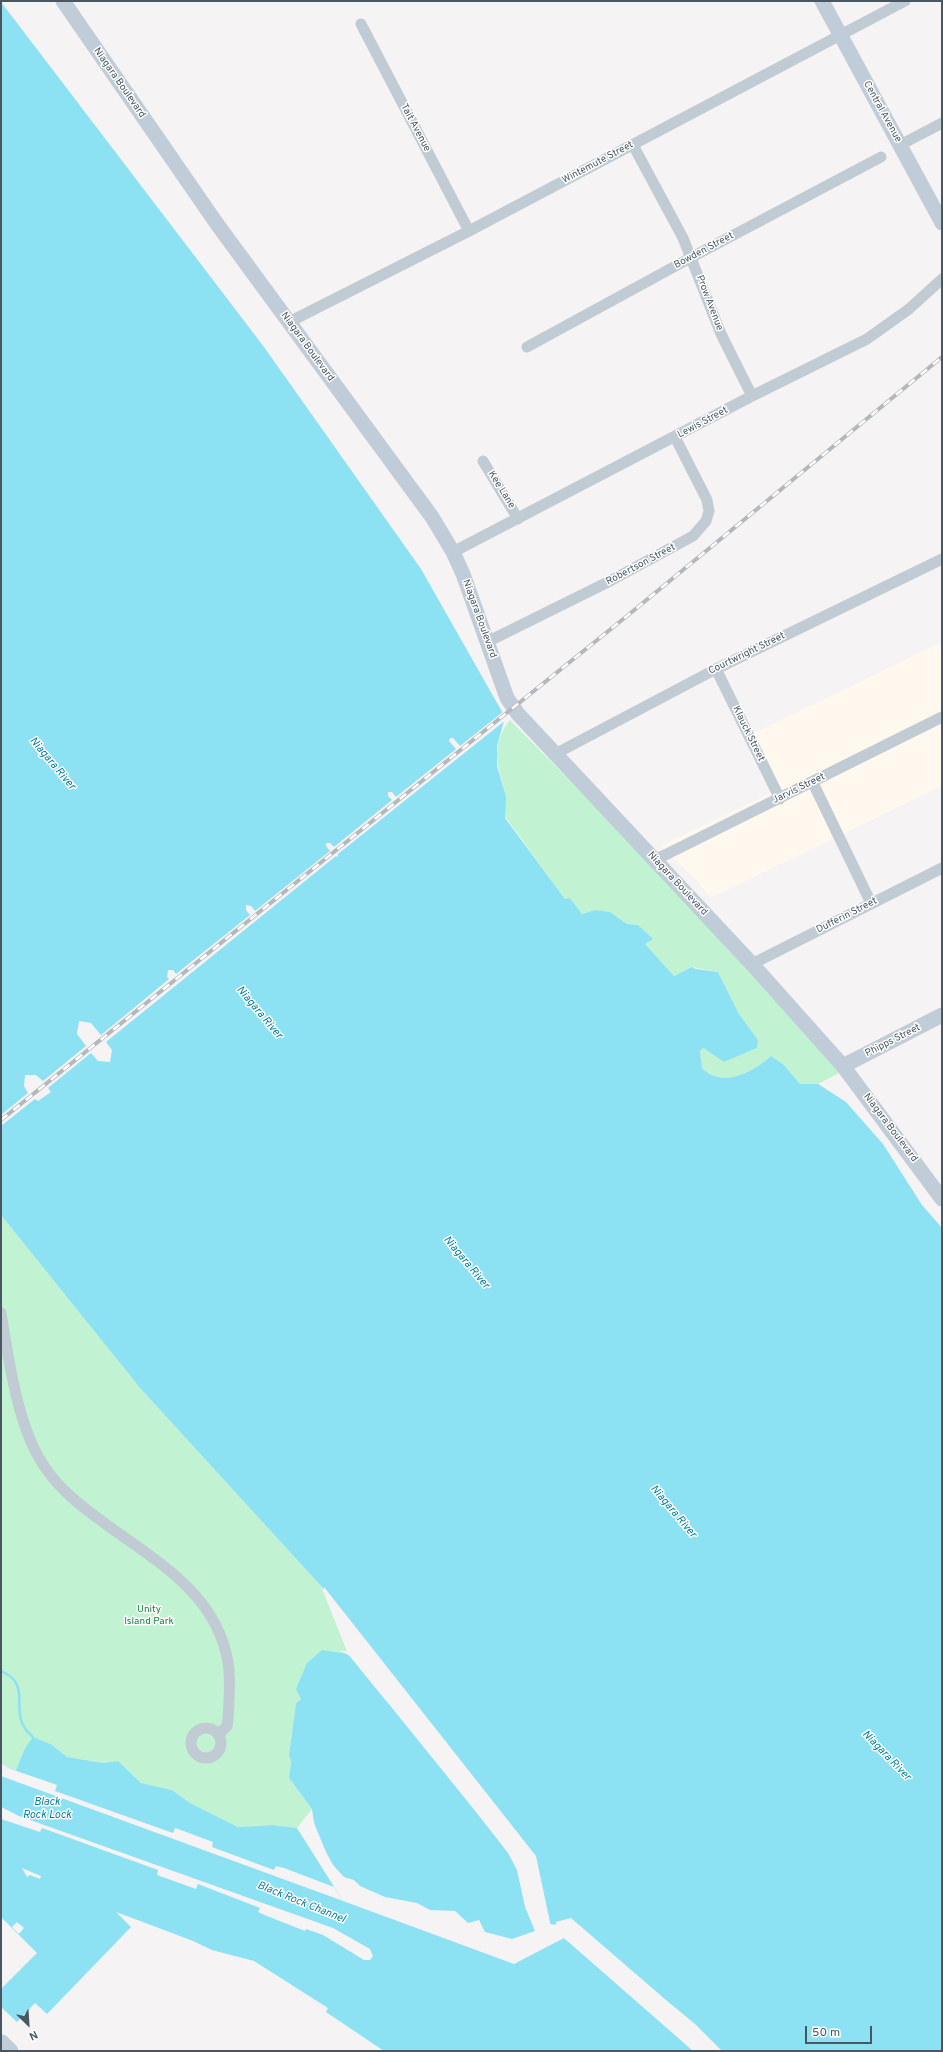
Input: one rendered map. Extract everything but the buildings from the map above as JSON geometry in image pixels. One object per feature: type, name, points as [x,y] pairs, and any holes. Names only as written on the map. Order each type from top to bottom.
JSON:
[{"type":"main road","name":"Niagara Boulevard","points":[[62,1],[212,218],[432,517],[453,552],[507,698],[518,714],[752,964],[844,1066],[942,1199]]},
{"type":"main road","name":"Central Avenue","points":[[822,1],[942,223]]},
{"type":"main road","name":"Phipps Street","points":[[844,1066],[942,1015]]},
{"type":"street","name":"Wintemute Street","points":[[290,324],[297,318],[469,231],[905,1]]},
{"type":"street","name":"Tait Avenue","points":[[361,24],[469,231]]},
{"type":"street","points":[[900,144],[942,123]]},
{"type":"street","name":"Prow Avenue","points":[[633,145],[692,257],[716,324],[752,396]]},
{"type":"street","name":"Bowden Street","points":[[527,347],[692,257],[881,157]]},
{"type":"street","name":"Lewis Street","points":[[453,552],[752,396],[867,339],[909,309],[942,279]]},
{"type":"street","name":"Robertson Street","points":[[487,642],[610,581],[693,536],[706,521],[709,511],[708,500],[676,437]]},
{"type":"street","name":"Kee Lane","points":[[483,461],[518,519]]},
{"type":"street","name":"Courtwright Street","points":[[555,754],[716,669],[942,559]]},
{"type":"street","name":"Klauck Street","points":[[716,669],[780,799]]},
{"type":"street","name":"Jarvis Street","points":[[655,860],[813,783],[942,717]]},
{"type":"street","points":[[813,783],[871,904]]},
{"type":"street","name":"Dufferin Street","points":[[752,964],[942,868]]},
{"type":"street","points":[[1,1313],[13,1382],[30,1439],[44,1467],[81,1506],[186,1584],[204,1607],[218,1631],[228,1661],[229,1675],[227,1726],[219,1734]]},
{"type":"shaded area","points":[[942,642],[942,786],[710,898],[698,882],[661,846],[770,793],[744,738]]},
{"type":"green space","points":[[510,720],[626,838],[843,1071],[818,1084],[800,1084],[784,1065],[771,1056],[756,1068],[738,1076],[728,1078],[710,1074],[702,1068],[700,1051],[703,1048],[724,1062],[757,1048],[758,1040],[739,1014],[718,972],[692,967],[674,976],[645,944],[652,939],[638,925],[627,924],[610,912],[595,910],[582,914],[570,898],[565,899],[504,815],[504,790],[497,757],[498,745],[502,733]]},
{"type":"green space","name":"Unity Island Park","points":[[1,1215],[140,1388],[321,1586],[348,1654],[296,1703],[289,1755],[291,1762],[289,1778],[312,1809],[297,1828],[273,1825],[238,1827],[190,1803],[172,1790],[141,1783],[118,1761],[103,1763],[67,1757],[52,1745],[24,1750],[16,1770],[8,1768],[1,1763]]},
{"type":"water","name":"Niagara River","points":[[1,2],[264,347],[421,569],[505,717],[497,746],[497,766],[506,797],[505,818],[565,899],[570,898],[582,914],[595,910],[610,912],[627,924],[638,925],[653,939],[645,944],[674,976],[692,967],[696,969],[718,972],[739,1014],[758,1040],[757,1048],[724,1062],[703,1048],[700,1051],[702,1068],[710,1074],[728,1078],[738,1076],[756,1068],[771,1056],[784,1065],[800,1084],[818,1084],[846,1102],[883,1144],[922,1205],[942,1228],[942,2051],[711,2051],[568,1926],[548,1924],[532,1854],[321,1586],[140,1388],[1,1215]]},
{"type":"water","points":[[322,1650],[348,1654],[387,1702],[394,1706],[508,1853],[517,1870],[525,1907],[535,1931],[512,1939],[485,1932],[479,1920],[468,1923],[455,1911],[430,1910],[417,1903],[385,1897],[360,1886],[354,1880],[344,1877],[333,1865],[314,1823],[312,1809],[289,1778],[291,1762],[289,1755],[296,1703],[301,1699],[296,1689],[307,1663]]},
{"type":"water","points":[[33,1737],[52,1745],[67,1757],[103,1763],[118,1761],[141,1783],[172,1790],[190,1803],[238,1827],[273,1825],[297,1828],[343,1901],[514,1964],[564,1938],[693,2051],[384,2051],[326,2012],[328,2008],[254,1961],[212,1950],[143,1922],[131,1927],[47,2014],[35,2003],[17,2022],[1,2007],[1,1989],[37,1953],[1,1917],[1,1772],[8,1768],[16,1770],[24,1750]]},
{"type":"pier","points":[[504,711],[507,719],[338,854],[338,857],[336,856],[106,1042],[112,1050],[110,1062],[98,1061],[91,1053],[48,1088],[51,1092],[38,1101],[35,1099],[1,1126],[1,1115],[28,1093],[24,1086],[25,1075],[36,1075],[43,1081],[86,1046],[77,1034],[79,1021],[91,1023],[101,1035],[169,979],[167,977],[168,970],[173,970],[176,974],[250,915],[246,910],[246,905],[251,906],[255,911],[330,851],[326,846],[326,843],[330,843],[334,847],[392,800],[388,796],[388,792],[392,792],[396,797],[456,749],[449,741],[450,738],[453,738],[460,746]]},
{"type":"pier","points":[[324,1587],[536,1856],[551,1927],[546,1925],[530,1855],[324,1593]]},
{"type":"pier","points":[[339,1650],[349,1652],[388,1700],[396,1705],[514,1859],[350,1656]]},
{"type":"pier","points":[[8,1768],[57,1785],[55,1791],[173,1833],[175,1828],[178,1829],[213,1842],[212,1847],[274,1870],[276,1866],[284,1868],[334,1887],[343,1901],[1,1776],[1,1772]]},
{"type":"pier","points":[[1,1807],[19,1816],[333,1928],[370,1949],[373,1956],[370,1960],[364,1960],[323,1935],[306,1929],[305,1931],[267,1916],[258,1912],[260,1908],[198,1884],[196,1889],[157,1875],[158,1870],[42,1828],[40,1832],[1,1819]]},
{"type":"pier","points":[[22,1868],[41,1876],[40,1879],[30,1875],[27,1877]]},
{"type":"pier","points":[[116,1912],[143,1922],[133,1929]]},
{"type":"pier","points":[[571,1918],[695,2024],[722,2051],[708,2051],[567,1927],[556,1927],[556,1922]]},
{"type":"pier","points":[[17,1922],[24,1928],[19,1934],[12,1927]]},
{"type":"pier","points":[[564,1936],[694,2049],[695,2051],[564,1938]]},
{"type":"waterway","points":[[1,1671],[13,1679],[18,1687],[22,1722],[26,1730],[33,1737]]},
{"type":"railway","points":[[1,1120],[627,616],[942,357]]},
{"type":"water label","name":"Black Rock Lock","points":[[47,1809]]},
{"type":"water label","name":"Black Rock Channel","points":[[301,1903]]}]
